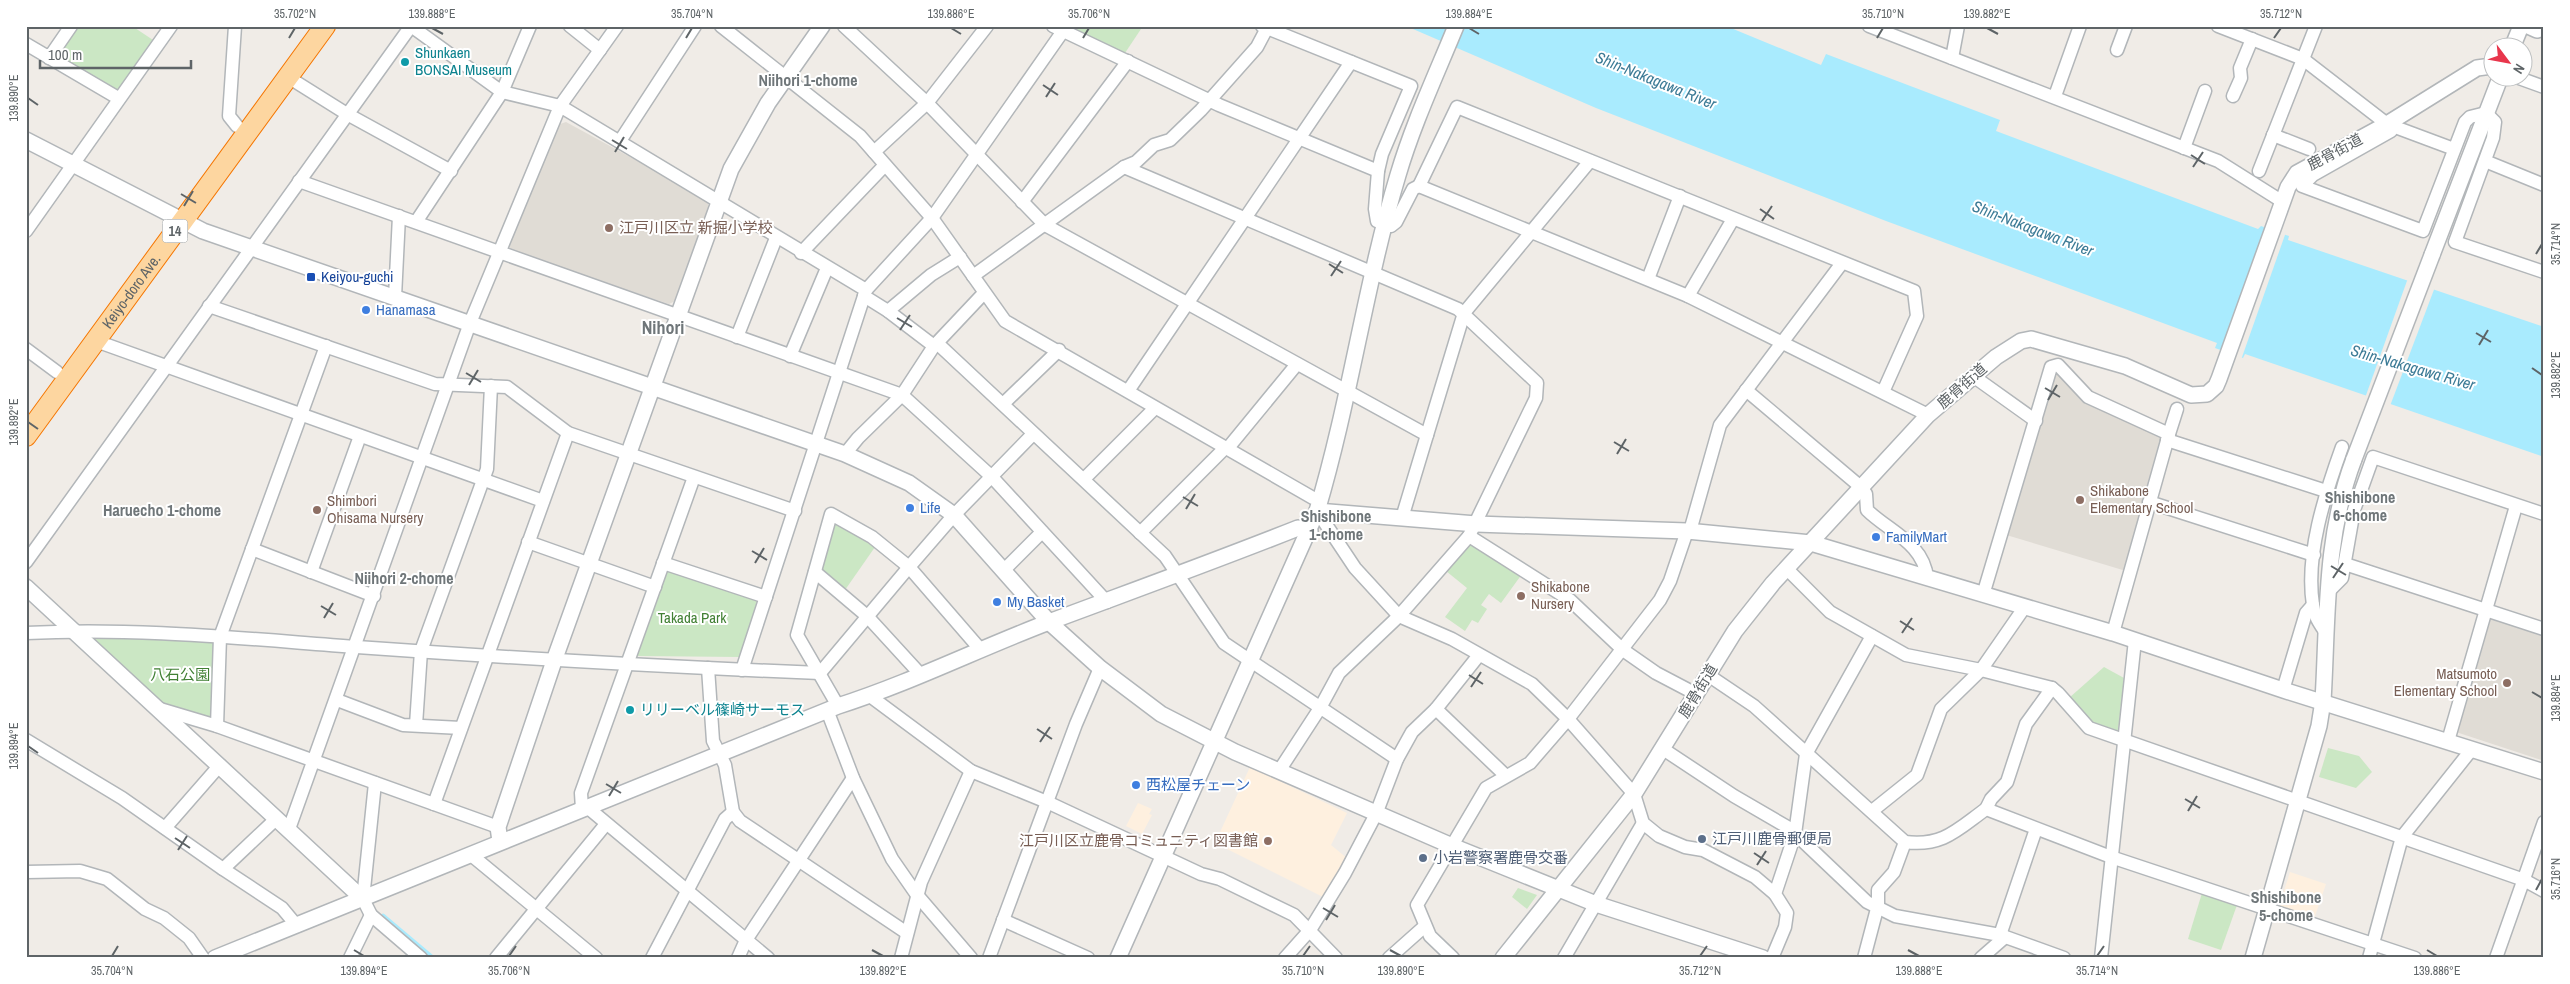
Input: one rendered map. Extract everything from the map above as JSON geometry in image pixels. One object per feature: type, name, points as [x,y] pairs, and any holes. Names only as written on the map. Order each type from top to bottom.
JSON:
[{"type":"highway","name":"Keiyo-doro Ave.","points":[[26,436],[96,341],[237,126],[310,26]]},
{"type":"highway","name":"Keiyo-doro Ave.","points":[[26,415],[176,218],[288,77],[325,26]]},
{"type":"street","points":[[49,58],[71,26]]},
{"type":"street","points":[[26,231],[31,216],[73,165],[118,98],[171,26]]},
{"type":"street","points":[[234,26],[228,116],[237,126]]},
{"type":"street","points":[[26,562],[411,26],[502,92],[560,106],[620,141],[827,268],[935,344],[1084,478],[1165,556],[1224,643],[1396,759]]},
{"type":"street","points":[[416,222],[502,92],[530,26]]},
{"type":"street","points":[[570,26],[600,50]]},
{"type":"street","points":[[289,829],[356,647],[446,386],[470,323],[560,106],[617,26]]},
{"type":"street","points":[[620,141],[695,26]]},
{"type":"street","points":[[721,26],[840,119],[874,152],[932,218],[1005,321],[1059,350],[1155,408],[1227,448],[1319,506],[1473,530],[1689,531],[1811,543],[2113,633],[2284,690],[2544,772]]},
{"type":"street","points":[[499,834],[555,658],[731,169],[748,136],[785,76],[822,26]]},
{"type":"street","points":[[844,26],[927,103],[1044,225],[1427,435]]},
{"type":"street","points":[[874,152],[927,103],[987,26]]},
{"type":"street","points":[[1118,958],[1162,855],[1215,743],[1310,531],[1319,506],[1384,224],[1403,158],[1456,26]]},
{"type":"street","points":[[1868,26],[2055,96],[2218,161],[2282,206]]},
{"type":"street","points":[[1952,58],[1958,26]]},
{"type":"street","points":[[2055,96],[2080,26]]},
{"type":"street","points":[[2116,50],[2126,26]]},
{"type":"street","points":[[2218,26],[2303,59],[2390,125],[2454,149]]},
{"type":"street","points":[[2259,171],[2316,26]]},
{"type":"street","points":[[2516,38],[2521,26]]},
{"type":"street","points":[[2528,26],[2537,30],[2544,28]]},
{"type":"street","points":[[973,276],[1124,167],[1136,162],[1154,145],[1170,140],[1211,100],[1257,47],[1265,27],[1411,86],[1382,154],[1378,170],[1375,209],[1377,221],[1391,226],[1396,222],[1403,212],[1413,189],[1419,186],[1457,107],[1914,291],[1917,316],[1883,392]]},
{"type":"street","points":[[742,670],[865,293],[932,218],[978,156],[1058,29],[1211,100],[1378,170]]},
{"type":"street","points":[[2233,96],[2241,78],[2240,68],[2252,39]]},
{"type":"street","points":[[26,44],[118,98]]},
{"type":"street","points":[[1022,202],[1128,61]]},
{"type":"street","points":[[1128,392],[1351,62]]},
{"type":"street","name":"鹿骨街道","points":[[1503,958],[1634,794],[1735,631],[1787,569],[1928,415],[2009,347],[2030,339],[2125,366],[2191,395],[2206,394],[2216,386],[2219,379],[2294,177],[2303,168],[2390,125],[2477,68],[2482,67]]},
{"type":"street","points":[[288,77],[347,114],[451,171]]},
{"type":"street","points":[[2532,82],[2544,86]]},
{"type":"street","points":[[2253,958],[2319,726],[2323,701],[2331,549],[2342,490],[2496,88]]},
{"type":"street","points":[[2184,148],[2205,91]]},
{"type":"street","points":[[2390,125],[2391,131],[2313,175],[2302,186],[2423,231],[2465,122],[2470,117],[2486,113]]},
{"type":"street","points":[[2486,113],[2495,122],[2493,138],[2455,242],[2544,272]]},
{"type":"street","points":[[2273,135],[2309,149]]},
{"type":"street","points":[[26,140],[176,218],[252,247],[845,454],[909,483],[954,515],[1049,622],[1100,668],[1161,714],[1215,743],[1376,814],[1558,889],[1596,904],[1763,958]]},
{"type":"street","points":[[1402,518],[1464,313],[1590,161]]},
{"type":"street","points":[[2485,161],[2544,184]]},
{"type":"street","points":[[800,253],[885,165]]},
{"type":"street","points":[[1124,167],[1464,313],[1537,384],[1536,398],[1473,530],[1400,616],[1339,673],[1320,708],[1279,771]]},
{"type":"street","points":[[299,181],[902,395],[992,476],[1107,602]]},
{"type":"street","points":[[1419,186],[1688,296],[1928,415]]},
{"type":"street","points":[[1648,279],[1680,196]]},
{"type":"street","points":[[395,297],[399,216]]},
{"type":"street","points":[[1688,296],[1733,219]]},
{"type":"street","points":[[737,337],[776,238]]},
{"type":"street","points":[[888,311],[931,275],[960,257]]},
{"type":"street","points":[[1453,958],[1430,936],[1417,905],[1486,788],[1530,763],[1568,719],[1660,600],[1670,581],[1689,531],[1720,424],[1842,263]]},
{"type":"street","points":[[790,356],[827,268]]},
{"type":"street","points":[[845,454],[858,438],[902,395],[935,344],[984,293]]},
{"type":"street","points":[[210,306],[446,386],[507,387],[568,433],[794,511]]},
{"type":"street","points":[[96,341],[167,365],[482,481],[543,501]]},
{"type":"street","points":[[217,726],[220,637],[326,346]]},
{"type":"street","points":[[26,349],[58,372]]},
{"type":"street","points":[[1003,404],[1059,350]]},
{"type":"street","points":[[1140,533],[1227,448],[1297,364]]},
{"type":"street","points":[[1983,595],[2051,367],[2058,365],[2088,398],[2168,437],[2326,491]]},
{"type":"street","points":[[1973,376],[2036,421]]},
{"type":"street","points":[[416,725],[421,651],[486,469],[492,386]]},
{"type":"street","points":[[1746,390],[1862,488],[1866,494],[1867,510],[1902,535],[1926,568],[1927,578]]},
{"type":"street","points":[[1084,478],[1155,408]]},
{"type":"street","points":[[2113,633],[2177,409]]},
{"type":"street","points":[[434,804],[568,433]]},
{"type":"street","points":[[820,673],[954,515],[1033,434]]},
{"type":"street","points":[[311,572],[360,436]]},
{"type":"street","points":[[2326,632],[2317,620],[2313,605],[2314,555],[2318,521],[2326,491],[2342,447]]},
{"type":"street","points":[[2328,592],[2342,578],[2346,564],[2354,510],[2373,457],[2544,514]]},
{"type":"street","points":[[694,477],[581,793],[585,808],[768,958]]},
{"type":"street","points":[[2149,502],[2314,555]]},
{"type":"street","points":[[1319,506],[1355,568],[1400,616],[1452,639],[1532,684],[1568,719],[1634,794],[1643,823],[1659,836],[1685,847],[1703,850],[1755,877],[1775,894],[1787,913],[1785,927],[1772,958]]},
{"type":"street","points":[[2448,741],[2516,506]]},
{"type":"street","points":[[971,958],[917,895],[892,859],[853,778],[820,673],[797,636],[831,514],[872,537],[909,567],[980,650]]},
{"type":"street","points":[[215,958],[470,854],[499,834],[585,808],[832,708],[870,696],[1049,622],[1179,575],[1298,528],[1310,531]]},
{"type":"street","points":[[1473,530],[1570,600],[1623,650],[1656,673],[1696,694]]},
{"type":"street","points":[[1004,570],[1042,532]]},
{"type":"street","points":[[528,542],[655,587]]},
{"type":"street","points":[[252,550],[374,596]]},
{"type":"street","points":[[664,563],[766,597]]},
{"type":"street","points":[[2346,564],[2544,629]]},
{"type":"street","points":[[1787,569],[1830,612],[1906,656],[1981,670],[2052,688],[2058,692],[2089,728],[2124,742],[2524,880],[2544,891]]},
{"type":"street","points":[[815,572],[867,616],[921,675]]},
{"type":"street","points":[[26,587],[289,829],[363,899],[371,915],[421,958]]},
{"type":"street","points":[[2284,690],[2306,613],[2313,605]]},
{"type":"street","points":[[1872,811],[1917,775],[1940,709],[1981,670],[2024,608]]},
{"type":"street","points":[[26,634],[75,631],[220,637],[628,664],[820,673]]},
{"type":"street","points":[[1775,894],[1795,834],[1806,754],[1872,636]]},
{"type":"street","points":[[2101,958],[2135,640]]},
{"type":"street","points":[[1285,958],[1310,930],[1345,874],[1376,814],[1396,759],[1412,732],[1436,709],[1479,655]]},
{"type":"street","points":[[708,668],[713,741],[725,765],[733,812],[740,821],[907,933]]},
{"type":"street","points":[[989,958],[1092,682],[1100,668]]},
{"type":"street","points":[[1708,675],[1754,706],[1905,842],[1917,843],[1946,839],[1986,809],[1991,799],[2007,782],[2026,724],[2052,688]]},
{"type":"street","points":[[870,696],[971,771],[1048,802],[1200,874],[1220,879],[1294,915],[1336,958]]},
{"type":"street","points":[[337,700],[403,724],[460,728]]},
{"type":"street","points":[[1436,709],[1506,776]]},
{"type":"street","points":[[160,710],[217,726],[434,804],[499,834]]},
{"type":"street","points":[[26,740],[122,798],[223,870],[282,908],[296,926]]},
{"type":"street","points":[[1663,749],[1734,796],[1789,828],[1852,890],[1867,902],[1878,905],[1895,916],[2003,936],[2064,958]]},
{"type":"street","points":[[2369,958],[2402,837],[2472,749]]},
{"type":"street","points":[[165,828],[220,765]]},
{"type":"street","points":[[901,958],[917,895],[971,771]]},
{"type":"street","points":[[738,958],[746,940],[853,778]]},
{"type":"street","points":[[363,899],[375,783]]},
{"type":"street","points":[[1986,809],[2111,857],[2415,958]]},
{"type":"street","points":[[652,958],[725,818],[733,812]]},
{"type":"street","points":[[223,870],[277,818]]},
{"type":"street","points":[[2496,958],[2544,822]]},
{"type":"street","points":[[1564,958],[1643,823]]},
{"type":"street","points":[[496,958],[606,824]]},
{"type":"street","points":[[1981,958],[2003,936],[2036,829]]},
{"type":"street","points":[[1864,958],[1878,905],[1878,890],[1894,872],[1905,842]]},
{"type":"street","points":[[470,854],[596,958]]},
{"type":"street","points":[[26,872],[80,871],[107,878],[145,909],[164,918],[188,938],[203,958]]},
{"type":"street","points":[[350,958],[371,915]]},
{"type":"street","points":[[1003,920],[1088,958]]},
{"type":"street","points":[[1389,958],[1425,926]]},
{"type":"shaded area","name":"江戸川区立 新掘小学校","points":[[566,122],[707,199],[709,210],[675,301],[669,304],[513,252],[509,246],[557,125]]},
{"type":"shaded area","name":"Shikabone Elementary School","points":[[2055,371],[2163,436],[2126,571],[2003,534]]},
{"type":"shaded area","name":"Matsumoto Elementary School","points":[[2492,616],[2544,633],[2544,761],[2456,732],[2488,618]]},
{"type":"shaded area","points":[[1250,767],[1347,813],[1331,845],[1348,859],[1325,898],[1215,843]]},
{"type":"shaded area","points":[[1138,803],[1152,809],[1149,814],[1152,815],[1142,834],[1126,826]]},
{"type":"shaded area","points":[[2290,872],[2326,884],[2314,919],[2279,907]]},
{"type":"green space","points":[[75,26],[132,26],[156,42],[118,95],[54,58]]},
{"type":"green space","points":[[1067,26],[1143,26],[1125,53]]},
{"type":"green space","points":[[833,521],[875,547],[845,590],[822,571]]},
{"type":"green space","points":[[1469,542],[1522,574],[1501,603],[1489,594],[1481,605],[1487,609],[1478,623],[1472,620],[1465,631],[1445,617],[1467,588],[1446,571]]},
{"type":"green space","name":"Takada Park","points":[[668,570],[758,598],[740,657],[637,656]]},
{"type":"green space","name":"八石公園","points":[[94,634],[216,643],[213,719],[164,706],[91,639]]},
{"type":"green space","points":[[2104,667],[2124,678],[2118,731],[2114,733],[2092,725],[2069,698]]},
{"type":"green space","points":[[2328,748],[2359,756],[2372,772],[2356,788],[2319,777]]},
{"type":"green space","points":[[1518,888],[1537,895],[1527,909],[1512,897]]},
{"type":"green space","points":[[2202,893],[2237,905],[2221,950],[2188,939]]},
{"type":"water","name":"Shin-Nakagawa River","points":[[1406,26],[1726,26],[1821,65],[1826,54],[2000,120],[1996,131],[2258,229],[2261,226],[2289,236],[2288,240],[2544,327],[2544,457],[2245,354],[2243,358],[2215,348],[2217,343],[1886,221],[1596,108]]},
{"type":"pier","points":[[2269,226],[2286,232],[2241,360],[2223,354]]},
{"type":"pier","points":[[2408,278],[2435,287],[2390,406],[2365,398]]},
{"type":"waterway","points":[[383,915],[434,958]]},
{"type":"place","name":"Shunkaen BONSAI Museum","points":[[405,62]]},
{"type":"place","name":"江戸川区立 新掘小学校","points":[[609,228]]},
{"type":"place","name":"Keiyou-guchi","points":[[311,277]]},
{"type":"place","name":"Hanamasa","points":[[366,310]]},
{"type":"place","name":"Shikabone Elementary School","points":[[2080,500]]},
{"type":"place","name":"Life","points":[[910,508]]},
{"type":"place","name":"Shimbori Ohisama Nursery","points":[[317,510]]},
{"type":"place","name":"FamilyMart","points":[[1876,537]]},
{"type":"place","name":"Shikabone Nursery","points":[[1521,596]]},
{"type":"place","name":"My Basket","points":[[997,602]]},
{"type":"place","name":"Matsumoto Elementary School","points":[[2507,683]]},
{"type":"place","name":"リリーベル篠崎サーモス","points":[[630,710]]},
{"type":"place","name":"西松屋チェーン","points":[[1136,785]]},
{"type":"place","name":"江戸川鹿骨郵便局","points":[[1702,839]]},
{"type":"place","name":"江戸川区立鹿骨コミュニティ図書館","points":[[1268,841]]},
{"type":"place","name":"小岩警察署鹿骨交番","points":[[1423,858]]},
{"type":"district","name":"Niihori 1-chome","points":[[808,80]]},
{"type":"district","name":"Nihori","points":[[663,328]]},
{"type":"district","name":"Shishibone 6-chome","points":[[2360,506]]},
{"type":"district","name":"Haruecho 1-chome","points":[[162,510]]},
{"type":"district","name":"Shishibone 1-chome","points":[[1336,525]]},
{"type":"district","name":"Niihori 2-chome","points":[[404,578]]},
{"type":"district","name":"Shishibone 5-chome","points":[[2286,906]]}]
